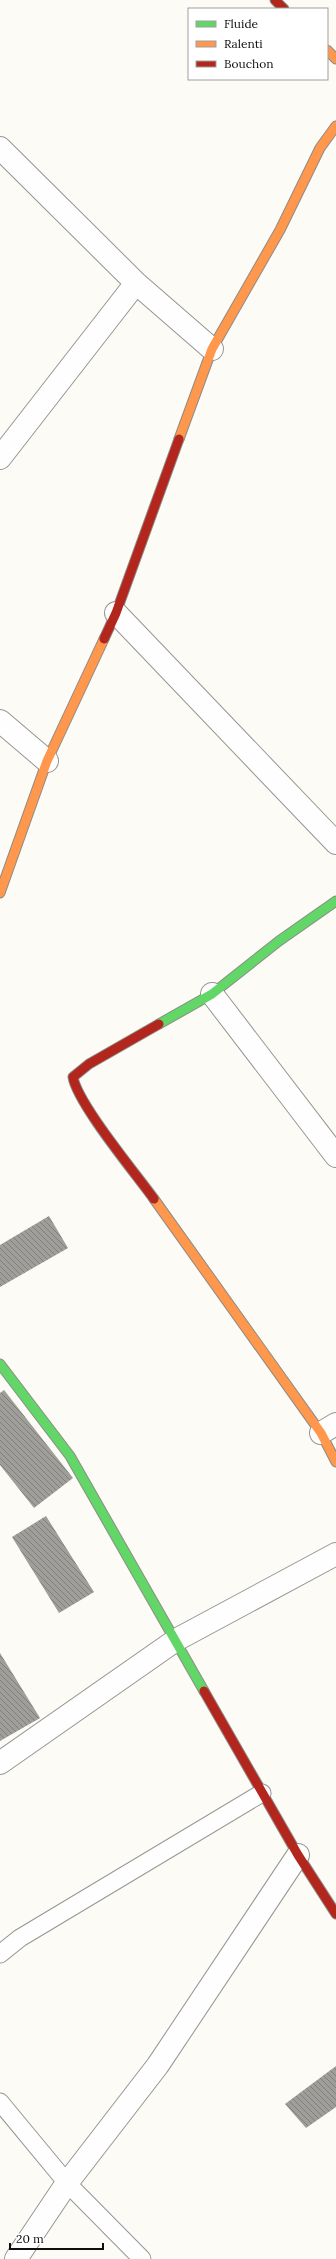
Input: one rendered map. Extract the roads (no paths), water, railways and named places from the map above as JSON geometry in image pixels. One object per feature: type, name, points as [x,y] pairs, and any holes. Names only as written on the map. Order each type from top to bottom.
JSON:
[{"type":"street","points":[[275,0],[283,8]]},
{"type":"street","points":[[328,51],[336,59]]},
{"type":"street","points":[[0,893],[47,761],[116,613],[212,349],[280,230],[320,148],[336,126]]},
{"type":"street","points":[[0,148],[136,283],[212,349]]},
{"type":"street","points":[[0,458],[136,283]]},
{"type":"street","points":[[116,613],[336,843]]},
{"type":"street","points":[[0,721],[47,761]]},
{"type":"street","points":[[336,901],[279,942],[212,994],[89,1064],[77,1072],[74,1078],[74,1083],[89,1109],[329,1429],[336,1462]]},
{"type":"street","points":[[212,994],[336,1156]]},
{"type":"street","points":[[0,1364],[70,1456],[298,1855],[336,1914]]},
{"type":"street","points":[[0,1763],[176,1640],[336,1554]]},
{"type":"street","points":[[16,2259],[67,2182],[158,2065],[298,1855]]},
{"type":"lane","points":[[0,1954],[20,1938],[262,1793]]},
{"type":"lane","points":[[0,2102],[67,2182],[142,2259]]}]
